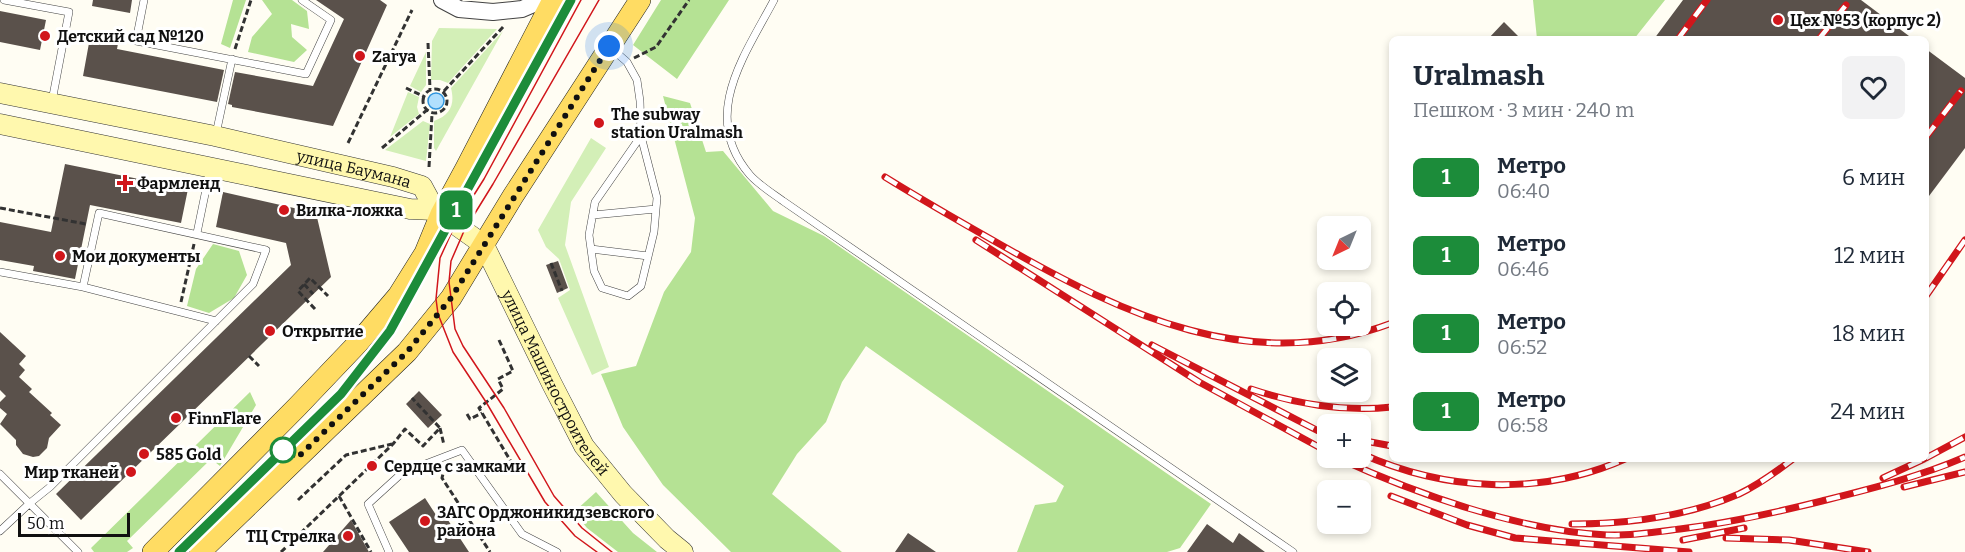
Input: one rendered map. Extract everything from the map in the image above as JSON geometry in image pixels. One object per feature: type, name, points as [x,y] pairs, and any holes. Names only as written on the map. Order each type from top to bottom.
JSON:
[{"type":"main road","points":[[153,552],[358,343],[398,296],[425,254],[438,212],[466,168],[553,0]]},
{"type":"main road","points":[[200,552],[407,352],[451,298],[640,0]]},
{"type":"main road","name":"улица Баумана","points":[[0,93],[215,136],[393,177],[422,186],[438,212]]},
{"type":"main road","name":"улица Баумана","points":[[0,124],[410,209],[438,212]]},
{"type":"main road","name":"улица Машиностроителей","points":[[438,212],[484,245],[584,446],[623,494],[683,552]]},
{"type":"street","points":[[442,0],[459,9],[493,12],[522,9],[543,0]]},
{"type":"lane","points":[[4,0],[69,12],[52,104]]},
{"type":"lane","points":[[144,0],[136,41],[306,74],[331,20],[302,0]]},
{"type":"lane","points":[[774,0],[737,70],[727,100],[726,118],[732,147],[751,176],[783,201],[1293,552]]},
{"type":"lane","points":[[609,46],[627,62],[637,80],[641,136],[657,198],[654,232],[641,286],[628,296],[602,288],[594,271],[589,235],[595,202],[641,136]]},
{"type":"lane","points":[[215,136],[232,59]]},
{"type":"lane","points":[[196,233],[211,167]]},
{"type":"lane","points":[[593,215],[656,208]]},
{"type":"lane","points":[[1,527],[50,488],[253,284],[266,250],[99,213],[83,287]]},
{"type":"lane","points":[[591,249],[648,256]]},
{"type":"lane","points":[[0,272],[83,287],[216,321]]},
{"type":"lane","points":[[389,552],[368,504],[402,473],[462,450],[522,534],[558,552]]},
{"type":"lane","points":[[0,474],[78,552]]},
{"type":"path","points":[[232,59],[251,0]]},
{"type":"path","points":[[627,62],[656,47],[688,0]]},
{"type":"path","points":[[348,143],[412,9]]},
{"type":"path","points":[[444,91],[506,24]]},
{"type":"path","points":[[428,43],[430,89],[424,104],[432,114]]},
{"type":"path","points":[[406,88],[425,97]]},
{"type":"path","points":[[430,89],[437,88],[444,91],[447,100],[445,108],[432,114]]},
{"type":"path","points":[[382,148],[427,110]]},
{"type":"path","points":[[429,166],[432,114]]},
{"type":"path","points":[[0,207],[96,226]]},
{"type":"path","points":[[183,291],[196,233]]},
{"type":"path","points":[[551,263],[562,291]]},
{"type":"path","points":[[315,309],[298,291],[310,278],[328,296]]},
{"type":"path","points":[[304,284],[314,294]]},
{"type":"path","points":[[499,340],[513,370],[498,379],[503,388],[479,408],[513,465]]},
{"type":"path","points":[[249,356],[259,366]]},
{"type":"path","points":[[412,398],[440,428],[446,457],[442,478],[490,552]]},
{"type":"path","points":[[467,414],[470,419],[482,413]]},
{"type":"path","points":[[281,552],[393,444],[405,429],[423,446],[440,428]]},
{"type":"path","points":[[298,500],[346,455],[393,444]]},
{"type":"path","points":[[339,496],[371,552]]},
{"type":"green space","points":[[233,0],[246,0],[230,48],[221,44]]},
{"type":"green space","points":[[262,0],[292,0],[307,11],[309,29],[291,24],[292,37],[307,50],[294,62],[248,52],[252,37],[272,14]]},
{"type":"green space","points":[[661,0],[729,0],[677,79],[633,45]]},
{"type":"green space","points":[[1533,0],[1665,0],[1636,36],[1537,36]]},
{"type":"green space","points":[[439,28],[497,29],[448,83],[431,80],[432,41]]},
{"type":"green space","points":[[503,31],[436,151],[434,121],[448,112],[452,104],[451,88]]},
{"type":"green space","points":[[426,52],[426,85],[421,92],[410,86]]},
{"type":"green space","points":[[408,92],[419,97],[417,107],[419,114],[390,137]]},
{"type":"green space","points":[[663,96],[690,103],[706,152],[723,151],[773,211],[824,236],[1211,504],[1180,548],[1167,552],[1017,552],[1035,505],[1056,502],[1064,486],[866,346],[842,382],[826,422],[797,454],[772,494],[842,552],[731,552],[663,485],[623,427],[601,374],[636,366],[664,292],[691,252],[695,218]]},
{"type":"green space","points":[[423,121],[430,124],[426,161],[385,150]]},
{"type":"green space","points":[[591,138],[606,148],[571,202],[565,245],[609,367],[592,375],[558,298],[570,290],[559,259],[546,247],[538,230]]},
{"type":"green space","points":[[213,244],[239,251],[247,275],[234,298],[209,313],[187,306],[196,269]]},
{"type":"green space","points":[[250,392],[256,405],[220,466],[211,459],[127,541],[133,548],[127,552],[94,552],[91,548]]},
{"type":"green space","points":[[596,492],[633,533],[657,552],[618,552],[587,528],[574,512]]},
{"type":"water","points":[[436,93],[444,101],[436,109],[428,101]]},
{"type":"building","points":[[93,0],[132,0],[130,13],[92,6]]},
{"type":"building","points":[[316,0],[380,0],[387,5],[333,126],[232,107],[228,104],[235,72],[313,86],[344,19]]},
{"type":"building","name":"Цех №53 (корпус 2)","points":[[1683,0],[1861,0],[1909,36],[1656,36]]},
{"type":"building","points":[[0,11],[46,20],[40,50],[0,42]]},
{"type":"building","points":[[1504,22],[1518,36],[1491,36]]},
{"type":"building","points":[[91,32],[119,38],[117,49],[224,70],[217,102],[83,76]]},
{"type":"building","name":"Цех №53 (корпус 2)","points":[[1929,51],[1965,78],[1965,148],[1929,196]]},
{"type":"building","points":[[65,164],[188,189],[181,223],[90,205],[75,279],[33,271],[34,266],[0,260],[0,222],[51,232]]},
{"type":"building","points":[[223,192],[316,213],[331,277],[81,520],[56,494],[291,265],[286,243],[216,227]]},
{"type":"building","points":[[558,261],[568,288],[557,293],[546,265]]},
{"type":"building","points":[[0,332],[26,356],[19,364],[25,370],[19,377],[32,389],[29,392],[52,413],[50,415],[61,425],[49,438],[47,448],[39,456],[23,454],[16,445],[16,440],[0,424],[7,414],[0,408],[0,402],[6,396],[0,390]]},
{"type":"building","points":[[419,391],[442,415],[428,428],[406,404]]},
{"type":"building","points":[[425,498],[436,515],[442,511],[469,552],[409,552],[389,522]]},
{"type":"building","name":"ТЦ Стрелка","points":[[351,520],[369,552],[323,552]]},
{"type":"building","points":[[1207,524],[1233,543],[1239,533],[1265,552],[1187,552]]},
{"type":"building","points":[[908,533],[936,552],[895,552]]},
{"type":"tram line","points":[[581,0],[484,179],[455,225],[440,258],[436,299],[438,314],[453,352],[486,402],[545,502],[575,536],[597,552]]},
{"type":"tram line","points":[[599,0],[464,231],[451,261],[449,282],[455,329],[463,346],[504,408],[554,496],[582,528],[612,552]]},
{"type":"railway","points":[[1680,36],[1707,0]]},
{"type":"railway","points":[[1821,36],[1846,5]]},
{"type":"railway","points":[[1929,133],[1961,91]]},
{"type":"railway","points":[[885,177],[1003,246],[1095,295],[1142,315],[1190,330],[1239,340],[1289,343],[1340,338],[1389,324]]},
{"type":"railway","points":[[976,240],[1199,382],[1317,446]]},
{"type":"railway","points":[[1929,292],[1965,240]]},
{"type":"railway","points":[[1152,345],[1317,430]]},
{"type":"railway","points":[[1251,389],[1321,406],[1389,407]]},
{"type":"railway","points":[[1929,456],[1965,437]]},
{"type":"railway","points":[[1371,442],[1389,445]]},
{"type":"railway","points":[[1371,457],[1424,475],[1458,482],[1492,484],[1526,484],[1559,479],[1593,471],[1617,462]]},
{"type":"railway","points":[[1361,468],[1435,497],[1505,518],[1574,532],[1616,535],[1698,527],[1769,514],[1894,482],[1965,457]]},
{"type":"railway","points":[[1572,524],[1636,520],[1699,508],[1739,494],[1789,462]]},
{"type":"railway","points":[[1883,478],[1918,462]]},
{"type":"railway","points":[[1904,487],[1965,472]]},
{"type":"railway","points":[[1391,496],[1467,525],[1515,538],[1689,552]]},
{"type":"railway","points":[[1683,540],[1744,528]]},
{"type":"railway","points":[[1726,538],[1789,540],[1868,552]]},
{"type":"metro line","name":"1","points":[[179,552],[341,394],[390,331],[571,0]]},
{"type":"place","name":"Цех №53 (корпус 2)","points":[[1778,20]]},
{"type":"place","name":"Детский сад №120","points":[[45,36]]},
{"type":"place","name":"Zarya","points":[[360,56]]},
{"type":"place","name":"The subway station Uralmash","points":[[599,123]]},
{"type":"place","name":"Фармленд","points":[[125,183]]},
{"type":"place","name":"Вилка-ложка","points":[[284,210]]},
{"type":"place","name":"Мои документы","points":[[60,256]]},
{"type":"place","name":"Открытие","points":[[270,331]]},
{"type":"place","name":"FinnFlare","points":[[176,418]]},
{"type":"place","name":"585 Gold","points":[[144,454]]},
{"type":"place","name":"Сердце с замками","points":[[372,466]]},
{"type":"place","name":"Мир тканей","points":[[131,472]]},
{"type":"place","name":"ЗАГС Орджоникидзевского района","points":[[425,521]]},
{"type":"place","name":"ТЦ Стрелка","points":[[348,536]]},
{"type":"route","points":[[283,450],[297,458],[407,352],[451,298],[609,46]]}]
